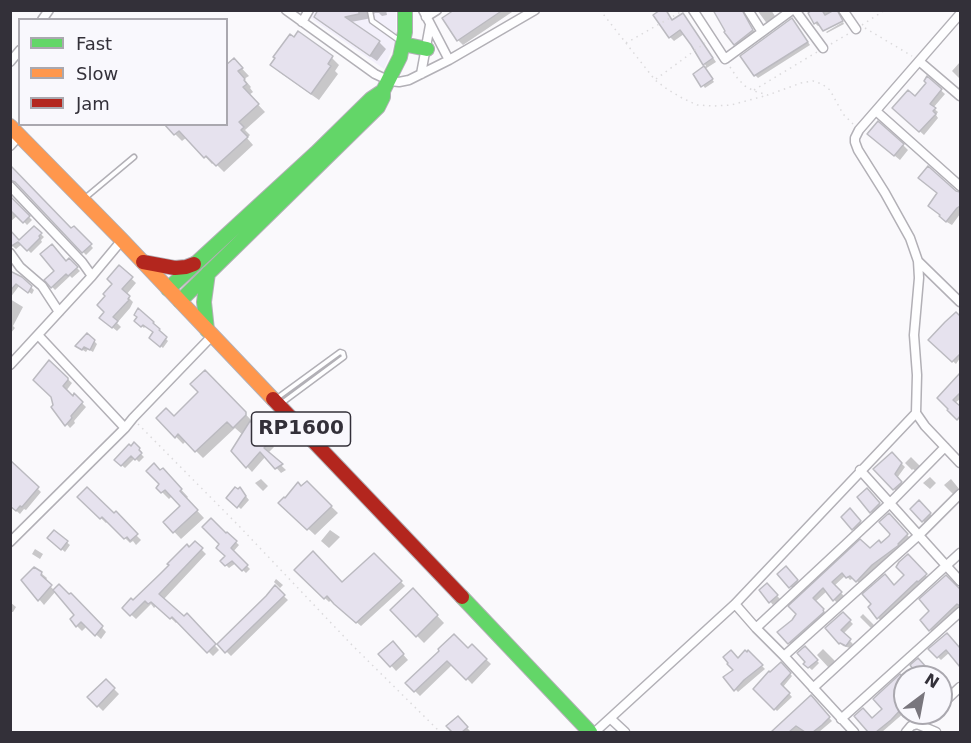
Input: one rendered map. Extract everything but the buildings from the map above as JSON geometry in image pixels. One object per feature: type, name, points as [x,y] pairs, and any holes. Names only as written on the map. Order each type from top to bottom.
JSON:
[{"type":"main road","points":[[180,302],[378,107],[396,69],[404,44],[405,10]]},
{"type":"main road","points":[[404,44],[427,49]]},
{"type":"main road","points":[[168,289],[386,86]]},
{"type":"main road","name":"RP1600","points":[[13,136],[122,240],[590,732]]},
{"type":"main road","points":[[142,261],[175,268],[196,263]]},
{"type":"main road","points":[[208,273],[204,302],[209,333]]},
{"type":"street","points":[[286,10],[375,74],[386,86],[421,75],[535,10]]},
{"type":"street","points":[[302,22],[309,10]]},
{"type":"street","points":[[427,17],[437,10]]},
{"type":"street","points":[[693,10],[725,59],[794,10],[823,48]]},
{"type":"street","points":[[748,10],[762,32]]},
{"type":"street","points":[[843,10],[859,27]]},
{"type":"street","points":[[960,14],[859,130],[855,138],[856,146],[910,238],[918,261],[919,278],[914,335],[917,375],[916,412],[925,426],[960,463]]},
{"type":"street","points":[[421,75],[427,49],[427,17]]},
{"type":"street","points":[[427,17],[449,60]]},
{"type":"street","points":[[919,61],[960,96]]},
{"type":"street","points":[[876,111],[960,186]]},
{"type":"street","points":[[10,186],[75,254],[92,276]]},
{"type":"street","points":[[10,365],[122,240]]},
{"type":"street","points":[[11,256],[42,286],[59,312]]},
{"type":"street","points":[[918,261],[960,302]]},
{"type":"street","points":[[10,542],[125,428],[209,333]]},
{"type":"street","points":[[38,335],[125,428]]},
{"type":"street","points":[[595,732],[735,604],[916,412]]},
{"type":"street","points":[[756,628],[890,503],[945,447]]},
{"type":"street","points":[[860,470],[960,581]]},
{"type":"street","points":[[784,656],[919,535],[960,494]]},
{"type":"street","points":[[813,688],[960,553]]},
{"type":"street","points":[[735,604],[854,732]]},
{"type":"street","points":[[841,719],[960,612]]},
{"type":"street","points":[[611,718],[625,732]]},
{"type":"street","points":[[919,725],[936,732]]},
{"type":"lane","points":[[370,11],[372,21],[404,44]]},
{"type":"lane","points":[[82,200],[134,157]]},
{"type":"lane","points":[[343,352],[344,357],[276,403],[321,365],[343,352]]},
{"type":"lane","points":[[321,365],[325,371]]},
{"type":"path","points":[[600,10],[655,80],[698,105],[731,105],[813,81],[830,90],[843,114],[859,130]]},
{"type":"path","points":[[626,43],[684,10]]},
{"type":"path","points":[[859,27],[919,61]]},
{"type":"path","points":[[655,80],[711,39]]},
{"type":"path","points":[[725,59],[745,86],[768,95]]},
{"type":"path","points":[[133,418],[352,645],[440,732]]},
{"type":"shaded area","points":[[313,11],[396,11],[396,40],[384,69],[309,17]]},
{"type":"traffic: fast","points":[[180,301],[378,107],[383,91],[400,57],[405,32],[405,10]]},
{"type":"traffic: fast","points":[[403,44],[427,49]]},
{"type":"traffic: fast","points":[[168,289],[316,153],[371,99],[383,91]]},
{"type":"traffic: fast","points":[[207,330],[204,302],[208,273]]},
{"type":"traffic: fast","points":[[462,597],[590,732]]},
{"type":"traffic: slow","points":[[10,126],[273,399]]},
{"type":"traffic: jam","points":[[143,262],[175,268],[194,264]]},
{"type":"traffic: jam","points":[[273,399],[462,597]]}]
